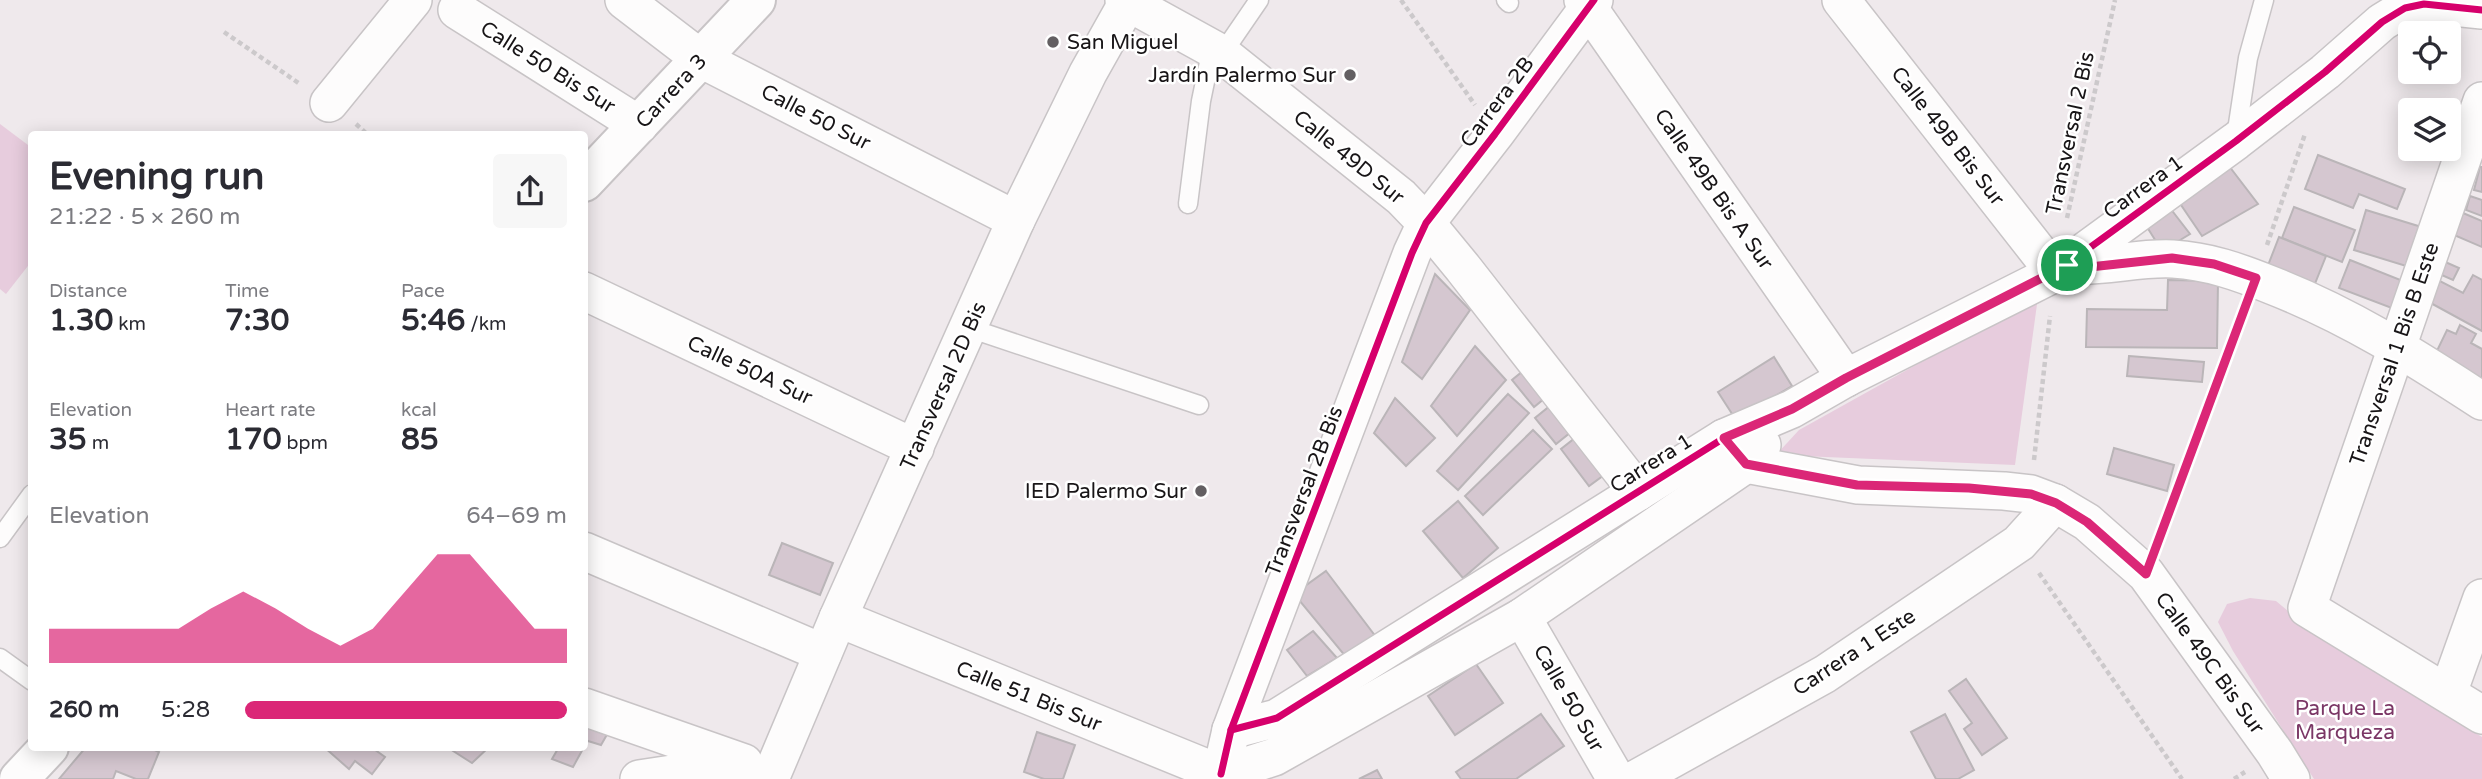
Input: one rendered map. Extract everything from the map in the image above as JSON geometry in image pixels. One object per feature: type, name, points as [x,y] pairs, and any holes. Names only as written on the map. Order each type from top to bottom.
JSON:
[{"type":"street","points":[[329,103],[413,0]]},
{"type":"street","name":"Calle 50 Sur","points":[[624,0],[701,59],[1016,220]]},
{"type":"street","name":"Carrera 3","points":[[588,178],[757,0]]},
{"type":"street","name":"Calle 49B Bis Sur","points":[[1841,0],[2061,269]]},
{"type":"street","name":"Calle 49D Sur","points":[[1127,1],[1217,51],[1401,197],[1426,223],[1638,492]]},
{"type":"street","name":"Transversal 2D Bis","points":[[764,767],[823,653],[1016,220],[1088,73],[1127,1]]},
{"type":"street","name":"Carrera 2B","points":[[1426,223],[1495,134],[1588,3]]},
{"type":"street","name":"Calle 49B Bis A Sur","points":[[1588,3],[1846,378]]},
{"type":"street","name":"Carrera 1","points":[[1222,776],[1274,757],[1522,617],[1792,409],[1846,378],[2061,269],[2236,141],[2325,72],[2382,22],[2405,8],[2424,4],[2482,10]]},
{"type":"street","name":"Calle 50 Bis Sur","points":[[457,9],[639,125]]},
{"type":"street","name":"Transversal 1 Bis B Este","points":[[2448,693],[2307,608],[2482,101]]},
{"type":"street","name":"Transversal 2B Bis","points":[[1222,776],[1231,730],[1412,253],[1426,223]]},
{"type":"street","points":[[2061,269],[2172,258],[2214,264],[2318,303],[2397,345],[2482,401]]},
{"type":"street","name":"Calle 50A Sur","points":[[588,293],[915,448]]},
{"type":"street","points":[[1735,451],[1857,485],[1969,488],[2043,498]]},
{"type":"street","name":"Carrera 1","points":[[1231,730],[1277,718],[1638,492],[1735,451]]},
{"type":"street","name":"Carrera 1 Este","points":[[1636,779],[1825,674],[2019,543],[2043,498]]},
{"type":"street","name":"Calle 49C Bis Sur","points":[[2043,498],[2087,522],[2146,574],[2291,779]]},
{"type":"street","points":[[588,553],[823,653]]},
{"type":"street","points":[[2482,598],[2448,693],[2482,715]]},
{"type":"street","name":"Calle 50 Sur","points":[[1522,617],[1616,779]]},
{"type":"street","name":"Calle 51 Bis Sur","points":[[838,618],[1222,776]]},
{"type":"street","points":[[588,708],[764,767]]},
{"type":"street","points":[[19,779],[45,751]]},
{"type":"street","points":[[639,779],[764,767]]},
{"type":"lane","points":[[1188,204],[1201,101],[1217,51],[1259,0]]},
{"type":"lane","points":[[2236,141],[2248,58],[2264,0]]},
{"type":"lane","points":[[968,328],[1199,405]]},
{"type":"lane","points":[[0,538],[28,500]]},
{"type":"lane","points":[[0,658],[28,678]]},
{"type":"path","points":[[1401,0],[1495,134]]},
{"type":"path","points":[[224,32],[329,103]]},
{"type":"path","points":[[2146,574],[2256,278],[2325,72]]},
{"type":"path","points":[[2043,498],[2061,269]]},
{"type":"path","points":[[2019,543],[2182,779]]},
{"type":"green space","points":[[0,124],[28,145],[28,266],[6,294],[0,289]]},
{"type":"green space","points":[[2038,297],[2015,465],[1776,455],[1799,430]]},
{"type":"green space","name":"Parque La Marqueza","points":[[2250,598],[2276,601],[2320,638],[2482,737],[2482,779],[2314,779],[2233,651],[2218,622],[2227,604]]},
{"type":"building","points":[[2318,155],[2405,189],[2397,209],[2359,194],[2353,208],[2305,189]]},
{"type":"building","points":[[2229,166],[2258,204],[2202,236],[2179,202]]},
{"type":"building","points":[[2482,167],[2482,192],[2474,190]]},
{"type":"building","points":[[2470,196],[2482,200],[2482,216],[2466,210]]},
{"type":"building","points":[[2294,207],[2355,230],[2342,262],[2282,238]]},
{"type":"building","points":[[2170,208],[2190,234],[2162,251],[2147,227]]},
{"type":"building","points":[[2366,210],[2428,229],[2416,269],[2354,250]]},
{"type":"building","points":[[2463,213],[2482,221],[2482,247],[2454,235]]},
{"type":"building","points":[[2279,237],[2326,256],[2314,286],[2267,268]]},
{"type":"building","points":[[2350,260],[2408,283],[2397,310],[2339,288]]},
{"type":"building","points":[[2443,261],[2459,268],[2453,280],[2437,273]]},
{"type":"building","points":[[1435,274],[1470,310],[1422,379],[1402,362]]},
{"type":"building","points":[[2473,275],[2482,280],[2482,331],[2427,301],[2438,280],[2463,293]]},
{"type":"building","points":[[2168,280],[2218,281],[2217,348],[2086,347],[2087,309],[2167,310]]},
{"type":"building","points":[[2460,325],[2476,334],[2471,343],[2482,349],[2482,383],[2433,359],[2447,330],[2456,334]]},
{"type":"building","points":[[1475,346],[1506,380],[1457,436],[1431,406]]},
{"type":"building","points":[[2129,356],[2204,362],[2202,382],[2127,376]]},
{"type":"building","points":[[1774,357],[1792,386],[1736,420],[1718,392]]},
{"type":"building","points":[[1523,371],[1545,398],[1534,407],[1512,380]]},
{"type":"building","points":[[1508,394],[1529,413],[1458,490],[1437,471]]},
{"type":"building","points":[[1395,398],[1435,438],[1406,466],[1374,433]]},
{"type":"building","points":[[1551,405],[1571,432],[1556,444],[1535,418]]},
{"type":"building","points":[[1533,430],[1552,449],[1483,515],[1465,496]]},
{"type":"building","points":[[1575,438],[1604,475],[1589,486],[1561,449]]},
{"type":"building","points":[[2114,448],[2174,465],[2167,491],[2107,474]]},
{"type":"building","points":[[1458,501],[1498,548],[1463,578],[1423,531]]},
{"type":"building","points":[[782,543],[833,563],[820,595],[769,575]]},
{"type":"building","points":[[1326,571],[1376,637],[1346,657],[1294,594]]},
{"type":"building","points":[[1313,631],[1337,658],[1307,676],[1287,650]]},
{"type":"building","points":[[1476,664],[1503,703],[1455,735],[1428,696]]},
{"type":"building","points":[[1966,679],[2007,738],[1982,755],[1964,729],[1972,723],[1949,691]]},
{"type":"building","points":[[1541,714],[1564,746],[1516,779],[1461,779],[1456,772]]},
{"type":"building","points":[[1945,714],[1974,770],[1958,779],[1936,779],[1911,732]]},
{"type":"building","points":[[588,724],[609,731],[601,745],[588,741]]},
{"type":"building","points":[[1037,732],[1075,745],[1063,779],[1044,779],[1024,772]]},
{"type":"building","points":[[83,751],[159,752],[148,779],[136,779],[116,771],[113,779],[59,779]]},
{"type":"building","points":[[329,751],[377,751],[385,757],[372,774],[355,761],[349,769]]},
{"type":"building","points":[[453,751],[485,751],[472,763]]},
{"type":"building","points":[[557,751],[582,751],[573,767],[552,759]]},
{"type":"building","points":[[1377,770],[1382,779],[1359,779]]},
{"type":"cycle path","points":[[1221,774],[1231,730],[1412,253],[1426,223],[1594,0]]},
{"type":"cycle path","points":[[1231,730],[1277,718],[1724,438],[1792,409],[1846,378],[2055,273],[2236,141],[2325,72],[2382,22],[2405,8],[2424,4],[2482,10]]},
{"type":"place","name":"San Miguel","points":[[1053,42]]},
{"type":"place","name":"Jardín Palermo Sur","points":[[1350,75]]},
{"type":"place","name":"IED Palermo Sur","points":[[1201,491]]},
{"type":"route","points":[[2172,258],[2214,264],[2256,278],[2146,574],[2087,522],[2056,503],[2031,494],[1969,488],[1857,485],[1746,464],[1724,438],[1792,409],[1846,378],[2067,265],[2090,267],[2172,258]]}]
